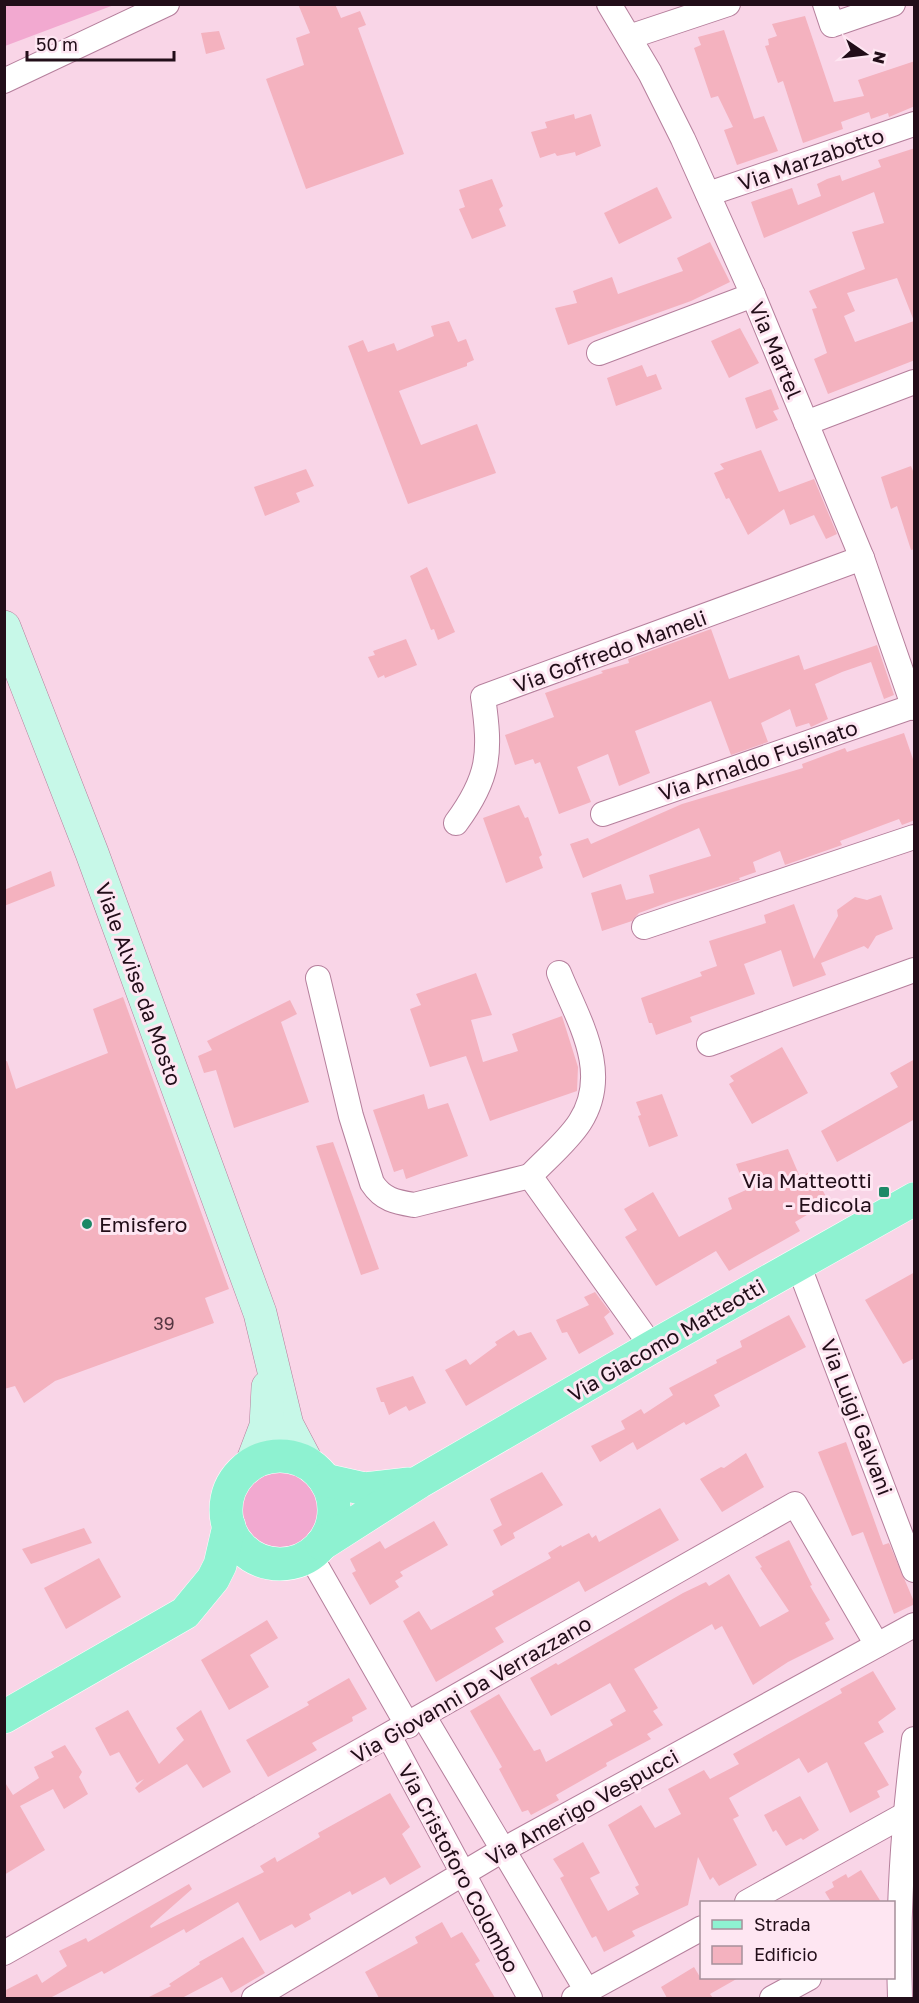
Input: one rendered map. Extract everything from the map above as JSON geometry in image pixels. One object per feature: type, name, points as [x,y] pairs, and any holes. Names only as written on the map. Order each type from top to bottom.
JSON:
[{"type":"main road","name":"Viale Alvise da Mosto","points":[[4,627],[92,853],[253,1294],[287,1425],[316,1472]]},
{"type":"main road","name":"Via Giacomo Matteotti","points":[[316,1550],[419,1482],[915,1199]]},
{"type":"main road","name":"Viale Alvise da Mosto","points":[[252,1464],[266,1426],[266,1343]]},
{"type":"main road","points":[[4,1717],[185,1613],[249,1569],[286,1564],[316,1550],[330,1529],[334,1513],[332,1496],[316,1472],[279,1456],[252,1464],[240,1473],[231,1486],[226,1502],[232,1535],[242,1549],[256,1559],[273,1564]]},
{"type":"main road","name":"Via Giacomo Matteotti","points":[[316,1472],[365,1489],[419,1482]]},
{"type":"main road","points":[[185,1613],[220,1565],[229,1526]]},
{"type":"street","points":[[4,81],[167,4]]},
{"type":"street","name":"Via Martel","points":[[609,4],[678,130],[753,295],[862,558],[904,645],[914,707]]},
{"type":"street","points":[[629,37],[728,4]]},
{"type":"street","points":[[825,4],[832,25],[893,4]]},
{"type":"street","name":"Via Marzabotto","points":[[708,194],[915,124]]},
{"type":"street","points":[[599,353],[753,295]]},
{"type":"street","points":[[806,423],[915,382]]},
{"type":"street","name":"Via Goffredo Mameli","points":[[456,823],[475,797],[486,768],[488,733],[483,698],[862,558]]},
{"type":"street","name":"Via Arnaldo Fusinato","points":[[603,814],[914,707]]},
{"type":"street","points":[[644,927],[915,837]]},
{"type":"street","points":[[709,1044],[915,970]]},
{"type":"street","points":[[318,978],[351,1116],[372,1183],[378,1192],[396,1202],[414,1205],[530,1176],[579,1123],[588,1106],[594,1083],[593,1058],[559,973]]},
{"type":"street","points":[[530,1176],[652,1347]]},
{"type":"street","name":"Via Luigi Galvani","points":[[798,1264],[915,1570]]},
{"type":"street","name":"Via Giovanni Da Verrazzano","points":[[4,1953],[795,1504],[877,1645]]},
{"type":"street","name":"Via Cristoforo Colombo","points":[[316,1550],[407,1726],[463,1874],[530,1998]]},
{"type":"street","name":"Via Amerigo Vespucci","points":[[254,1998],[501,1851],[915,1625]]},
{"type":"street","name":"Via Cristoforo Colombo","points":[[407,1726],[501,1851],[580,1995]]},
{"type":"street","points":[[900,1998],[895,1929],[904,1815],[915,1738]]},
{"type":"street","points":[[749,1901],[904,1815]]},
{"type":"street","points":[[580,1995],[700,1929]]},
{"type":"street","points":[[772,1998],[805,1979]]},
{"type":"shaded area","points":[[5,4],[114,4],[114,5],[5,46]]},
{"type":"shaded area","points":[[281,1467],[305,1474],[317,1486],[324,1510],[317,1534],[305,1546],[281,1553],[257,1546],[245,1534],[238,1510],[245,1486],[257,1474]]},
{"type":"building","points":[[298,4],[335,4],[341,18],[360,11],[366,25],[358,28],[404,154],[306,189],[266,79],[304,65],[296,38],[310,33]]},
{"type":"building","points":[[805,16],[834,102],[864,96],[858,80],[915,61],[915,106],[889,117],[888,113],[871,119],[869,112],[841,122],[843,129],[803,143],[783,81],[778,83],[765,46],[769,45],[768,39],[777,36],[772,24]]},
{"type":"building","points":[[724,30],[754,119],[764,116],[778,151],[737,165],[724,130],[733,127],[718,96],[711,98],[694,48],[701,45],[698,37]]},
{"type":"building","points":[[219,31],[225,49],[206,54],[201,33]]},
{"type":"building","points":[[574,114],[575,119],[591,114],[601,146],[576,156],[575,152],[557,156],[555,153],[540,158],[531,132],[547,128],[545,122]]},
{"type":"building","points":[[915,148],[915,360],[828,394],[814,359],[827,353],[812,309],[817,308],[809,291],[865,269],[852,232],[884,223],[874,192],[764,238],[751,202],[792,188],[798,205],[821,196],[817,184],[840,175],[842,181],[881,167],[878,160]],"holes":[[[897,278],[914,321],[855,342],[844,316],[855,311],[847,293]]]},
{"type":"building","points":[[492,179],[503,206],[499,209],[506,226],[472,239],[459,209],[465,207],[459,190]]},
{"type":"building","points":[[657,187],[672,218],[619,244],[604,213]]},
{"type":"building","points":[[710,242],[730,282],[691,301],[568,345],[555,308],[577,303],[573,291],[612,277],[618,294],[683,271],[677,258]]},
{"type":"building","points":[[449,321],[458,342],[466,339],[474,360],[467,363],[467,366],[399,391],[421,445],[477,424],[496,473],[408,504],[348,346],[363,340],[368,352],[394,343],[397,351],[434,336],[431,326]]},
{"type":"building","points":[[740,328],[759,363],[729,378],[711,341]]},
{"type":"building","points":[[642,365],[647,377],[656,374],[662,389],[616,406],[607,378]]},
{"type":"building","points":[[771,389],[779,409],[773,411],[778,420],[756,429],[745,398]]},
{"type":"building","points":[[761,450],[779,492],[814,479],[837,534],[826,539],[814,515],[790,525],[784,509],[748,535],[729,498],[726,499],[714,473],[724,469],[720,464]]},
{"type":"building","points":[[911,466],[915,476],[915,549],[911,550],[897,506],[891,509],[881,477]]},
{"type":"building","points":[[306,469],[314,486],[296,493],[300,502],[265,516],[254,487]]},
{"type":"building","points":[[427,567],[455,632],[438,640],[434,629],[431,630],[410,576]]},
{"type":"building","points":[[711,629],[729,679],[799,655],[804,670],[877,645],[894,695],[884,699],[871,662],[842,672],[815,684],[828,719],[811,727],[809,723],[796,727],[790,709],[761,723],[768,742],[731,755],[711,701],[635,731],[650,773],[619,786],[608,754],[577,767],[591,802],[559,814],[540,762],[535,764],[533,759],[515,765],[505,735],[554,717],[545,693],[603,673],[601,671],[629,663],[628,659]]},
{"type":"building","points":[[406,639],[417,665],[385,678],[384,675],[378,678],[368,657],[375,655],[373,651]]},
{"type":"building","points":[[904,733],[915,765],[915,820],[902,825],[899,819],[840,841],[842,845],[785,865],[780,851],[753,862],[756,872],[739,878],[740,880],[639,913],[632,921],[602,931],[591,893],[621,884],[626,900],[654,893],[649,875],[711,856],[699,828],[583,878],[570,844],[588,838],[591,844],[682,804],[803,768],[802,764],[845,748],[847,752]]},
{"type":"building","points":[[519,805],[525,818],[528,817],[542,855],[539,857],[543,868],[506,883],[483,818]]},
{"type":"building","points":[[51,871],[55,886],[4,906],[4,890]]},
{"type":"building","points":[[881,895],[893,929],[876,936],[868,949],[864,946],[821,963],[826,975],[793,987],[781,950],[744,964],[755,994],[690,1017],[692,1022],[656,1035],[652,1023],[649,1023],[641,998],[702,976],[700,972],[717,966],[709,941],[766,923],[764,915],[794,904],[814,959],[838,916],[837,910],[855,897],[867,900]]},
{"type":"building","points":[[476,973],[492,1015],[471,1020],[483,1062],[518,1051],[512,1034],[562,1016],[578,1067],[577,1091],[490,1121],[466,1056],[430,1067],[410,1009],[421,1005],[416,994]]},
{"type":"building","points":[[123,997],[229,1289],[205,1298],[214,1323],[55,1381],[24,1403],[15,1386],[4,1389],[4,1062],[7,1061],[16,1089],[108,1053],[93,1009]]},
{"type":"building","points":[[290,1000],[297,1014],[281,1022],[309,1102],[234,1128],[216,1070],[204,1073],[198,1056],[212,1050],[207,1041]]},
{"type":"building","points":[[782,1047],[808,1093],[752,1124],[729,1084],[734,1081],[730,1076]]},
{"type":"building","points":[[915,1059],[915,1119],[837,1162],[821,1131],[898,1087],[890,1073]]},
{"type":"building","points":[[424,1094],[428,1109],[448,1103],[468,1156],[406,1179],[403,1169],[394,1172],[373,1110]]},
{"type":"building","points":[[662,1094],[678,1136],[649,1147],[638,1116],[641,1115],[636,1102]]},
{"type":"building","points":[[333,1142],[379,1269],[361,1275],[316,1146]]},
{"type":"building","points":[[788,1149],[800,1177],[812,1171],[829,1202],[795,1222],[800,1231],[729,1271],[716,1251],[656,1286],[625,1237],[637,1230],[624,1209],[653,1192],[679,1237],[732,1209],[728,1198],[746,1190],[736,1164]]},
{"type":"building","points":[[915,1272],[915,1358],[903,1364],[865,1300]]},
{"type":"building","points":[[595,1292],[610,1312],[604,1317],[614,1334],[579,1354],[567,1332],[562,1333],[556,1320],[589,1305],[584,1297]]},
{"type":"building","points":[[789,1315],[806,1347],[714,1395],[720,1406],[686,1425],[684,1422],[637,1450],[633,1442],[600,1462],[591,1446],[625,1429],[621,1421],[641,1409],[644,1414],[673,1395],[669,1388],[717,1363],[716,1360],[742,1347],[740,1341]]},
{"type":"building","points":[[514,1330],[518,1336],[531,1332],[547,1359],[466,1406],[445,1370],[466,1359],[470,1365],[497,1345],[495,1342]]},
{"type":"building","points":[[413,1376],[426,1403],[409,1411],[406,1406],[389,1415],[376,1388]]},
{"type":"building","points":[[846,1442],[883,1545],[889,1543],[915,1604],[894,1614],[863,1532],[852,1536],[818,1452]]},
{"type":"building","points":[[746,1453],[764,1487],[722,1512],[700,1479],[721,1467],[724,1468]]},
{"type":"building","points":[[542,1472],[563,1505],[513,1533],[515,1538],[501,1546],[493,1530],[502,1525],[490,1499]]},
{"type":"building","points":[[660,1508],[679,1540],[585,1592],[579,1581],[495,1628],[504,1642],[436,1682],[403,1621],[419,1611],[431,1630],[494,1595],[492,1591],[551,1558],[548,1553],[561,1545],[562,1547],[589,1533],[592,1538],[596,1535],[599,1542]]},
{"type":"building","points":[[434,1521],[448,1545],[400,1572],[403,1576],[395,1581],[399,1587],[370,1605],[352,1573],[356,1571],[350,1559],[380,1541],[385,1549]]},
{"type":"building","points":[[84,1528],[92,1543],[31,1564],[22,1549]]},
{"type":"building","points":[[789,1540],[812,1585],[810,1586],[830,1620],[825,1623],[834,1639],[788,1662],[753,1685],[722,1626],[715,1630],[712,1624],[634,1669],[658,1708],[653,1711],[663,1725],[647,1734],[651,1739],[606,1763],[607,1766],[556,1795],[559,1800],[531,1815],[528,1810],[522,1812],[499,1769],[502,1767],[470,1711],[499,1694],[534,1751],[540,1749],[546,1762],[613,1725],[610,1720],[626,1711],[610,1683],[551,1716],[530,1678],[556,1663],[558,1665],[683,1593],[706,1582],[709,1586],[729,1574],[760,1627],[789,1611],[755,1557]]},
{"type":"building","points":[[99,1558],[121,1597],[66,1629],[44,1588]]},
{"type":"building","points":[[267,1620],[278,1638],[250,1655],[269,1687],[229,1710],[201,1660]]},
{"type":"building","points":[[873,1671],[896,1709],[878,1722],[884,1732],[864,1743],[889,1785],[877,1791],[880,1797],[850,1813],[827,1762],[808,1773],[799,1758],[729,1798],[739,1816],[733,1819],[757,1865],[719,1886],[713,1877],[710,1880],[698,1857],[688,1905],[632,1931],[635,1936],[604,1952],[596,1936],[592,1938],[560,1878],[564,1876],[553,1859],[583,1842],[600,1873],[590,1878],[608,1911],[639,1894],[635,1887],[639,1885],[608,1825],[641,1805],[655,1828],[681,1814],[668,1789],[704,1770],[710,1779],[739,1764],[733,1754],[842,1693],[840,1689]]},
{"type":"building","points":[[349,1678],[367,1709],[352,1717],[353,1721],[312,1743],[317,1750],[268,1777],[246,1740],[309,1705],[307,1702]]},
{"type":"building","points":[[128,1710],[159,1764],[184,1740],[176,1728],[201,1710],[231,1772],[203,1788],[187,1764],[139,1793],[135,1788],[144,1779],[137,1783],[119,1752],[110,1756],[95,1728]]},
{"type":"building","points":[[65,1745],[82,1772],[79,1777],[88,1794],[64,1809],[53,1789],[20,1806],[45,1850],[4,1875],[4,1781],[13,1795],[39,1778],[34,1767],[54,1757],[51,1752]]},
{"type":"building","points":[[390,1793],[410,1827],[402,1834],[421,1867],[390,1885],[385,1877],[352,1895],[350,1891],[309,1914],[311,1919],[295,1928],[292,1924],[260,1941],[238,1902],[186,1933],[184,1929],[104,1974],[102,1971],[50,1998],[4,1998],[4,1991],[37,1974],[42,1983],[67,1966],[59,1951],[86,1938],[88,1942],[189,1884],[192,1889],[150,1926],[151,1928],[264,1872],[260,1866],[275,1857],[277,1862],[320,1837],[318,1833]]},
{"type":"building","points":[[800,1796],[819,1830],[803,1840],[801,1838],[786,1846],[776,1830],[773,1832],[764,1815]]},
{"type":"building","points":[[861,1870],[880,1901],[830,1901],[825,1892],[834,1887],[832,1882],[846,1874],[848,1878]]},
{"type":"building","points":[[442,1922],[451,1938],[462,1932],[480,1961],[475,1964],[495,1998],[379,1998],[365,1972],[418,1943],[415,1937]]},
{"type":"building","points":[[243,1937],[265,1973],[231,1993],[222,1977],[182,1998],[147,1998],[171,1986],[169,1984],[200,1964],[199,1962]]},
{"type":"building","points":[[694,1967],[700,1979],[736,1979],[710,1994],[713,1998],[667,1998],[661,1987]]},
{"type":"place","name":"Via Matteotti - Edicola","points":[[884,1192]]},
{"type":"place","name":"Emisfero","points":[[87,1224]]}]
